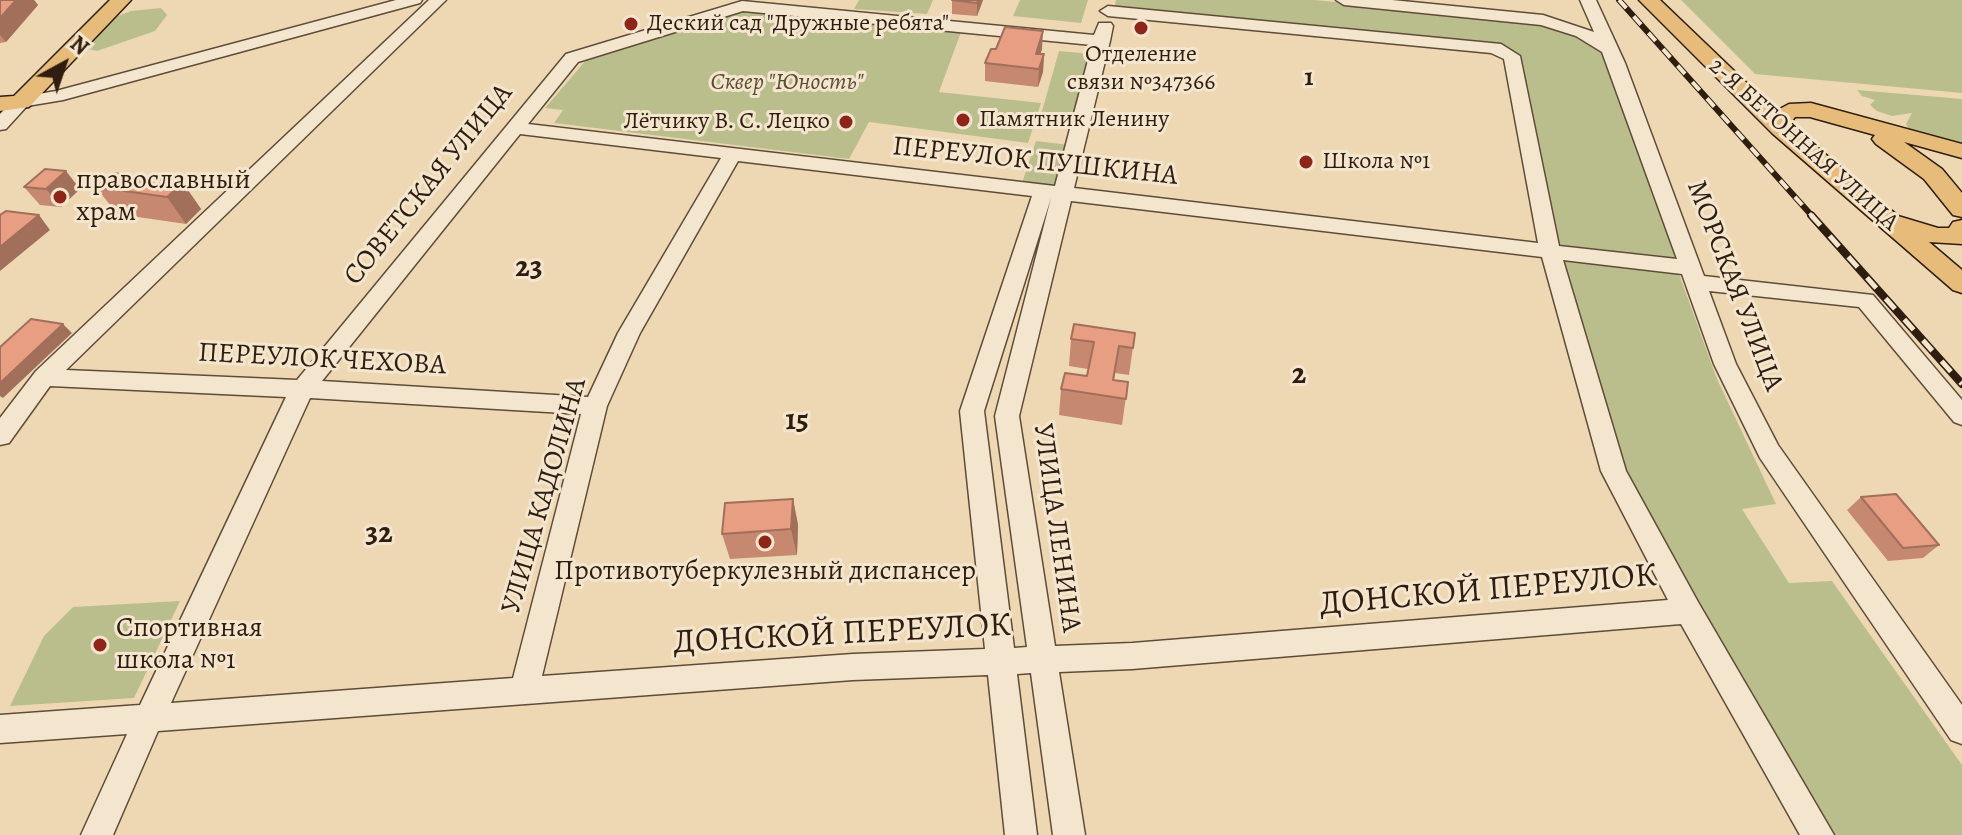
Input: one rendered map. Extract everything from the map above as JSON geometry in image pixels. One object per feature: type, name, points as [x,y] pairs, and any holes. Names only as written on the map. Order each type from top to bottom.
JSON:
[{"type":"main road","points":[[10,103],[121,0]]},
{"type":"main road","name":"2-Я БЕТОННАЯ УЛИЦА","points":[[1649,0],[1780,128],[1961,284]]},
{"type":"main road","points":[[1724,75],[1811,110],[1962,151]]},
{"type":"main road","points":[[1780,128],[1781,119],[1789,111],[1811,110]]},
{"type":"main road","points":[[1835,116],[1879,135],[1919,162],[1951,192],[1962,209]]},
{"type":"main road","points":[[1881,217],[1920,233],[1960,233],[1955,249],[1961,284]]},
{"type":"street","points":[[0,125],[10,103],[57,96],[414,0]]},
{"type":"street","points":[[0,436],[44,377],[438,0]]},
{"type":"street","points":[[1344,0],[1543,20],[1582,32],[1610,49]]},
{"type":"street","name":"МОРСКАЯ УЛИЦА","points":[[1588,0],[1610,49],[1725,364],[1769,451],[1962,730]]},
{"type":"street","name":"СОВЕТСКАЯ УЛИЦА","points":[[97,835],[209,584],[301,391],[572,58],[742,6],[1102,41]]},
{"type":"street","points":[[1110,6],[1504,50],[1512,56],[1550,250],[1614,471],[1688,611],[1818,835]]},
{"type":"street","name":"УЛИЦА ЛЕНИНА","points":[[1021,835],[972,411],[1053,193],[1102,41],[1110,6]]},
{"type":"street","name":"ПЕРЕУЛОК ПУШКИНА","points":[[514,128],[1550,250],[1802,296],[1865,300],[1962,416]]},
{"type":"street","name":"УЛИЦА КАДОЛИНА","points":[[524,692],[595,406],[629,333],[732,155]]},
{"type":"street","name":"УЛИЦА ЛЕНИНА","points":[[1053,193],[1007,416],[1069,835]]},
{"type":"street","name":"ПЕРЕУЛОК ЧЕХОВА","points":[[44,377],[478,397],[595,406]]},
{"type":"street","name":"ДОНСКОЙ ПЕРЕУЛОК","points":[[0,729],[853,667],[1132,656],[1688,611]]},
{"type":"green space","points":[[859,0],[933,0],[927,14],[854,9]]},
{"type":"green space","points":[[1020,0],[1088,0],[1081,23],[1013,16]]},
{"type":"green space","points":[[1116,0],[1315,0],[1517,20],[1565,31],[1587,40],[1602,52],[1610,65],[1677,262],[1554,245],[1509,50],[1114,9]]},
{"type":"green space","points":[[1681,0],[1962,0],[1962,93],[1755,74]]},
{"type":"green space","points":[[161,8],[167,15],[155,31],[97,51],[83,48],[115,17],[131,11]]},
{"type":"green space","name":"Сквер \"Юность\"","points":[[745,11],[961,32],[939,92],[1041,103],[1028,143],[869,122],[849,159],[554,123],[563,110],[545,108],[587,59]]},
{"type":"green space","points":[[1059,51],[1092,54],[1075,122],[1040,118]]},
{"type":"green space","points":[[1857,90],[1962,99],[1962,147],[1913,137],[1906,124],[1912,113],[1892,116],[1877,111],[1870,105],[1875,100],[1862,96]]},
{"type":"green space","points":[[1036,141],[1069,145],[1059,188],[1022,183]]},
{"type":"green space","points":[[1555,256],[1676,270],[1679,274],[1717,379],[1776,504],[1742,509],[1789,583],[1832,581],[1962,765],[1962,835],[1832,835],[1611,467]]},
{"type":"green space","name":"Спортивная школа №1","points":[[180,601],[134,698],[10,706],[44,636],[73,607]]},
{"type":"building","points":[[0,0],[16,0],[0,18]]},
{"type":"building","points":[[1005,27],[1043,31],[1036,54],[1044,54],[1039,69],[985,63],[991,49],[996,49]]},
{"type":"building","points":[[45,169],[66,171],[46,189],[24,187]]},
{"type":"building","points":[[113,173],[183,183],[167,197],[96,187]]},
{"type":"building","points":[[6,211],[39,215],[0,247],[0,215]]},
{"type":"building","points":[[31,319],[63,324],[0,383],[0,347]]},
{"type":"building","points":[[1074,324],[1135,333],[1133,348],[1119,346],[1113,380],[1128,382],[1126,399],[1061,389],[1065,373],[1087,376],[1094,342],[1071,339]]},
{"type":"building","points":[[1896,494],[1939,545],[1903,548],[1861,497]]},
{"type":"building","points":[[793,499],[791,529],[722,534],[725,503]]},
{"type":"railway","points":[[1619,0],[1813,217]]},
{"type":"railway","points":[[1811,215],[1962,384]]},
{"type":"place","name":"Деский сад \"Дружные ребята\"","points":[[631,24]]},
{"type":"place","name":"Отделение связи №347366","points":[[1141,28]]},
{"type":"place","name":"Памятник Ленину","points":[[963,120]]},
{"type":"place","name":"Лётчику В. С. Лецко","points":[[846,122]]},
{"type":"place","name":"Школа №1","points":[[1306,162]]},
{"type":"place","name":"православный храм","points":[[60,197]]},
{"type":"place","name":"Противотуберкулезный диспансер","points":[[765,542]]},
{"type":"place","name":"Спортивная школа №1","points":[[100,645]]},
{"type":"district","name":"1","points":[[1309,79]]},
{"type":"district","name":"23","points":[[529,269]]},
{"type":"district","name":"2","points":[[1299,376]]},
{"type":"district","name":"15","points":[[797,422]]},
{"type":"district","name":"32","points":[[379,535]]}]
